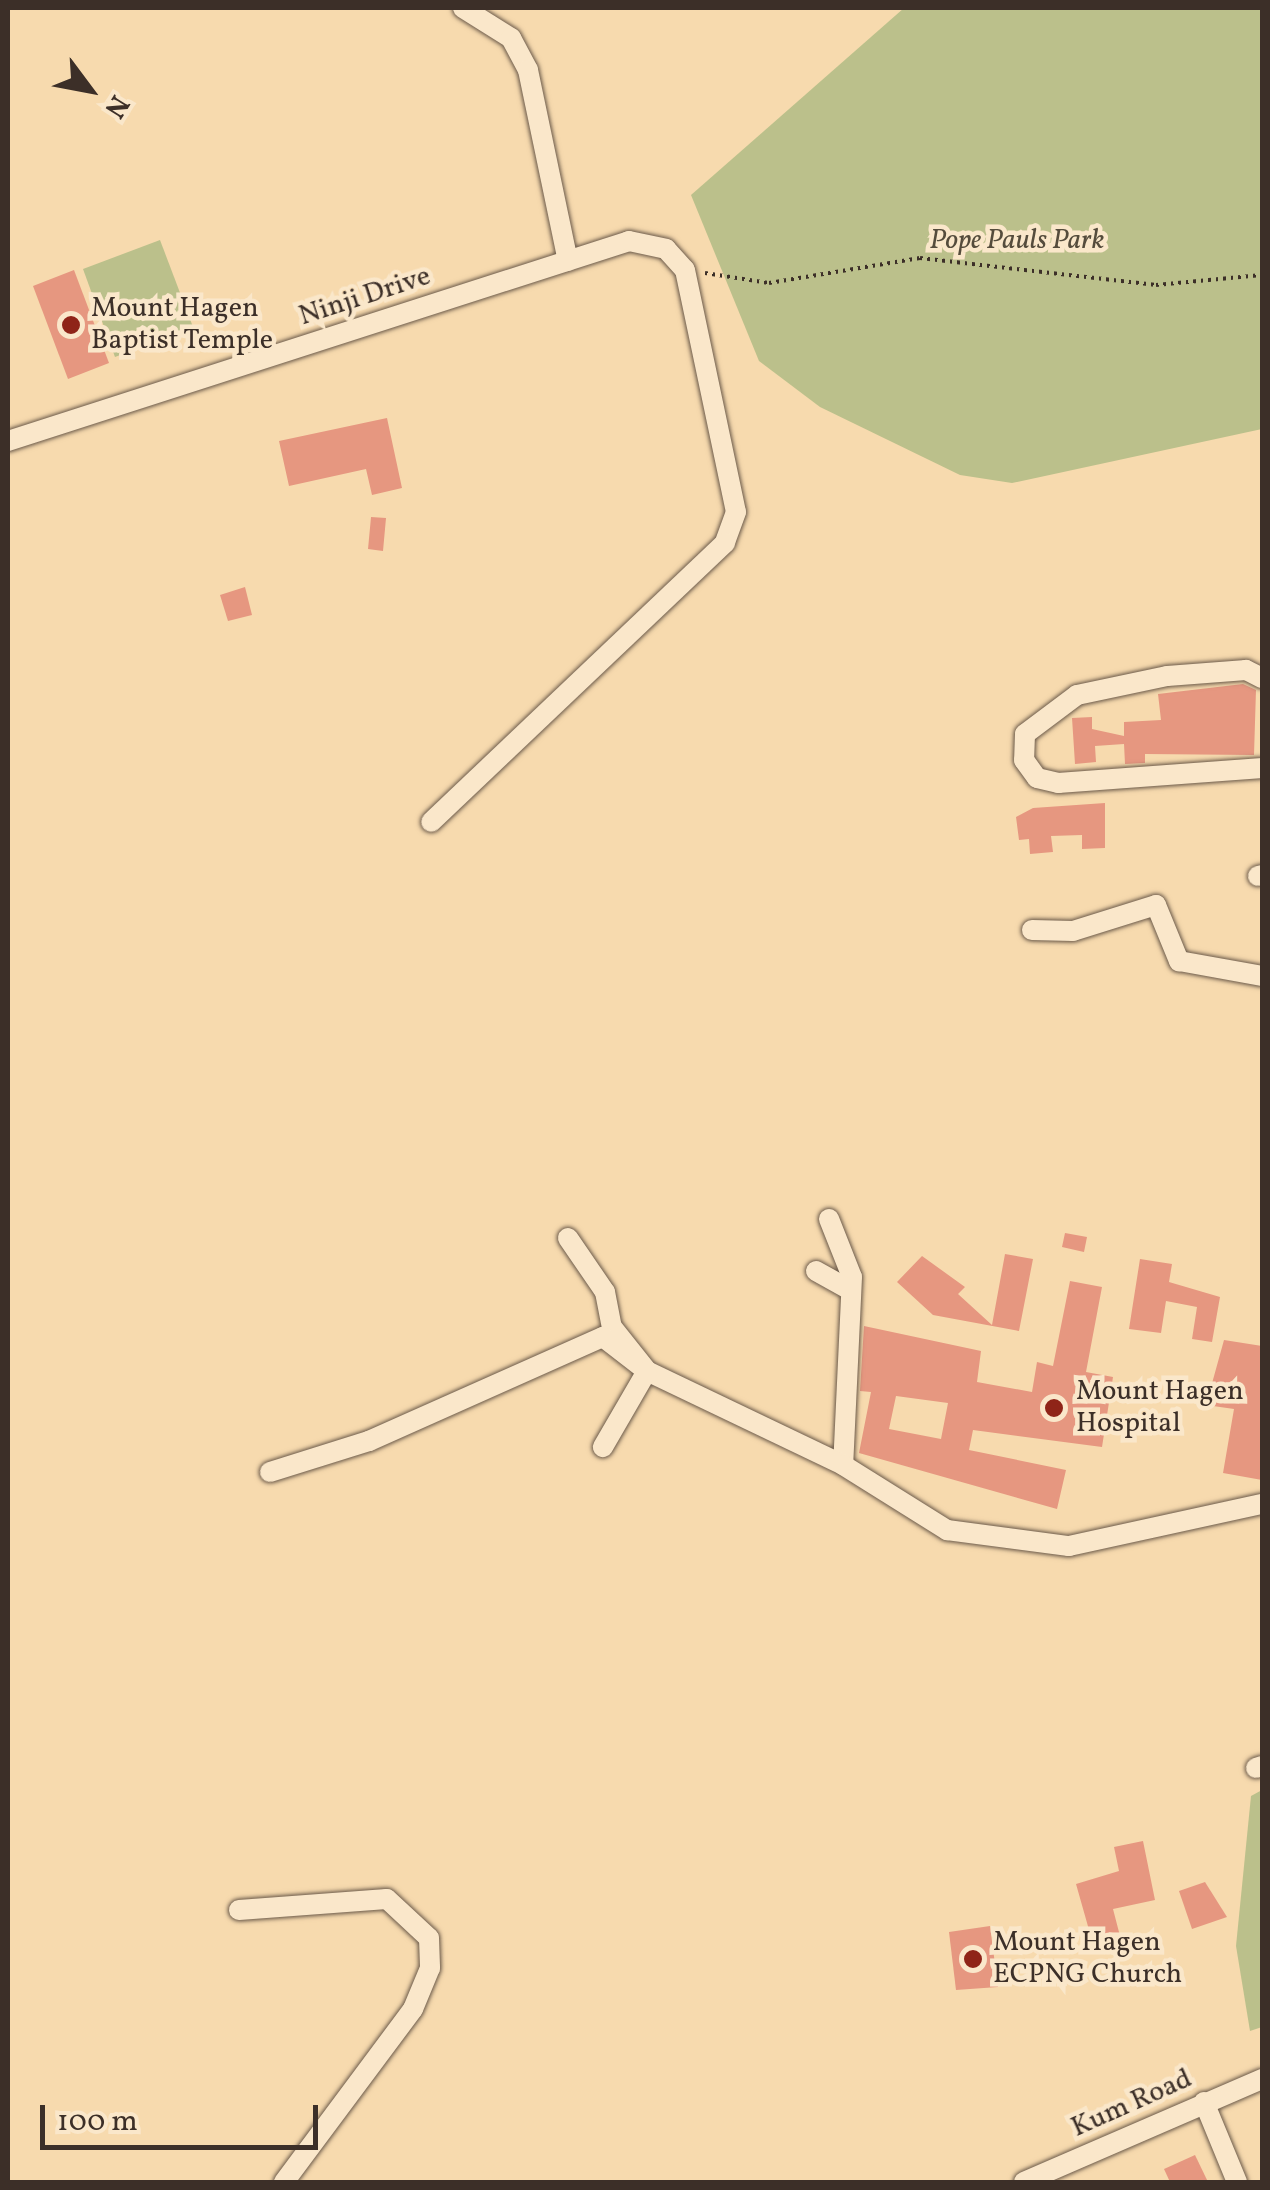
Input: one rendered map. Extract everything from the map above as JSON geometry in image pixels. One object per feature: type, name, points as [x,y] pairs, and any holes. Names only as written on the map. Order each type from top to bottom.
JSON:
[{"type":"street","points":[[464,8],[511,38],[528,70],[568,261]]},
{"type":"street","name":"Ninji Drive","points":[[8,441],[630,241],[666,249],[686,270]]},
{"type":"street","points":[[432,822],[726,543],[736,512],[686,270]]},
{"type":"street","points":[[1262,678],[1246,670],[1167,676],[1077,695],[1026,734],[1024,760],[1037,778],[1058,782],[1262,768]]},
{"type":"street","points":[[1032,930],[1073,931],[1156,906],[1179,960],[1262,976]]},
{"type":"street","points":[[830,1220],[848,1288],[843,1465]]},
{"type":"street","points":[[568,1238],[605,1292],[612,1327],[648,1371]]},
{"type":"street","points":[[816,1272],[848,1288]]},
{"type":"street","points":[[270,1472],[370,1441],[603,1336],[648,1371],[843,1465],[947,1530],[1070,1546],[1262,1504]]},
{"type":"street","points":[[604,1448],[648,1371]]},
{"type":"street","points":[[238,1910],[387,1899],[429,1938],[430,1968],[413,2009],[284,2182]]},
{"type":"street","name":"Kum Road","points":[[1024,2182],[1262,2079]]},
{"type":"street","points":[[1204,2102],[1237,2182]]},
{"type":"path","points":[[686,270],[769,283],[920,258],[1156,285],[1262,275]]},
{"type":"green space","name":"Pope Pauls Park","points":[[904,8],[1262,8],[1262,429],[1012,483],[960,475],[820,407],[759,361],[691,195]]},
{"type":"green space","points":[[160,240],[193,327],[115,357],[83,269]]},
{"type":"green space","points":[[1262,1790],[1262,2027],[1250,2031],[1236,1946],[1251,1796]]},
{"type":"building","name":"Mount Hagen Baptist Temple","points":[[74,270],[109,363],[68,379],[33,286]]},
{"type":"building","points":[[387,418],[402,488],[372,495],[366,469],[289,486],[279,441]]},
{"type":"building","points":[[371,517],[386,518],[383,551],[368,549]]},
{"type":"building","points":[[245,587],[252,615],[228,621],[220,595]]},
{"type":"building","points":[[1243,684],[1256,690],[1254,755],[1145,754],[1145,763],[1125,764],[1124,744],[1095,746],[1096,762],[1075,764],[1072,718],[1092,717],[1092,729],[1124,736],[1124,722],[1161,720],[1158,694]]},
{"type":"building","points":[[1105,803],[1105,848],[1082,849],[1082,835],[1051,836],[1053,852],[1030,854],[1029,839],[1019,840],[1016,817],[1033,808]]},
{"type":"building","points":[[1065,1233],[1087,1237],[1084,1252],[1062,1247]]},
{"type":"building","points":[[1005,1254],[1033,1259],[1019,1331],[933,1315],[897,1282],[922,1256],[965,1287],[958,1294],[992,1325]]},
{"type":"building","points":[[1140,1259],[1172,1264],[1169,1282],[1220,1297],[1212,1342],[1192,1339],[1197,1307],[1166,1301],[1161,1333],[1129,1329]]},
{"type":"building","points":[[1070,1281],[1102,1287],[1086,1372],[1113,1377],[1102,1447],[973,1430],[969,1450],[1066,1470],[1057,1509],[859,1453],[871,1392],[860,1391],[864,1326],[981,1351],[977,1382],[1032,1392],[1037,1362],[1053,1366]],"holes":[[[896,1396],[948,1403],[941,1439],[889,1429]]]},
{"type":"building","points":[[1224,1340],[1262,1346],[1262,1480],[1223,1473],[1234,1409],[1206,1405]]},
{"type":"building","points":[[1143,1841],[1155,1900],[1113,1909],[1120,1936],[1093,1944],[1076,1884],[1119,1871],[1114,1847]]},
{"type":"building","points":[[1205,1882],[1227,1917],[1192,1929],[1179,1891]]},
{"type":"building","name":"Mount Hagen ECPNG Church","points":[[990,1926],[998,1987],[956,1990],[949,1932]]},
{"type":"building","points":[[1195,2155],[1208,2182],[1170,2182],[1164,2169]]},
{"type":"place","name":"Mount Hagen Baptist Temple","points":[[71,325]]},
{"type":"place","name":"Mount Hagen Hospital","points":[[1054,1408]]},
{"type":"place","name":"Mount Hagen ECPNG Church","points":[[973,1959]]}]
